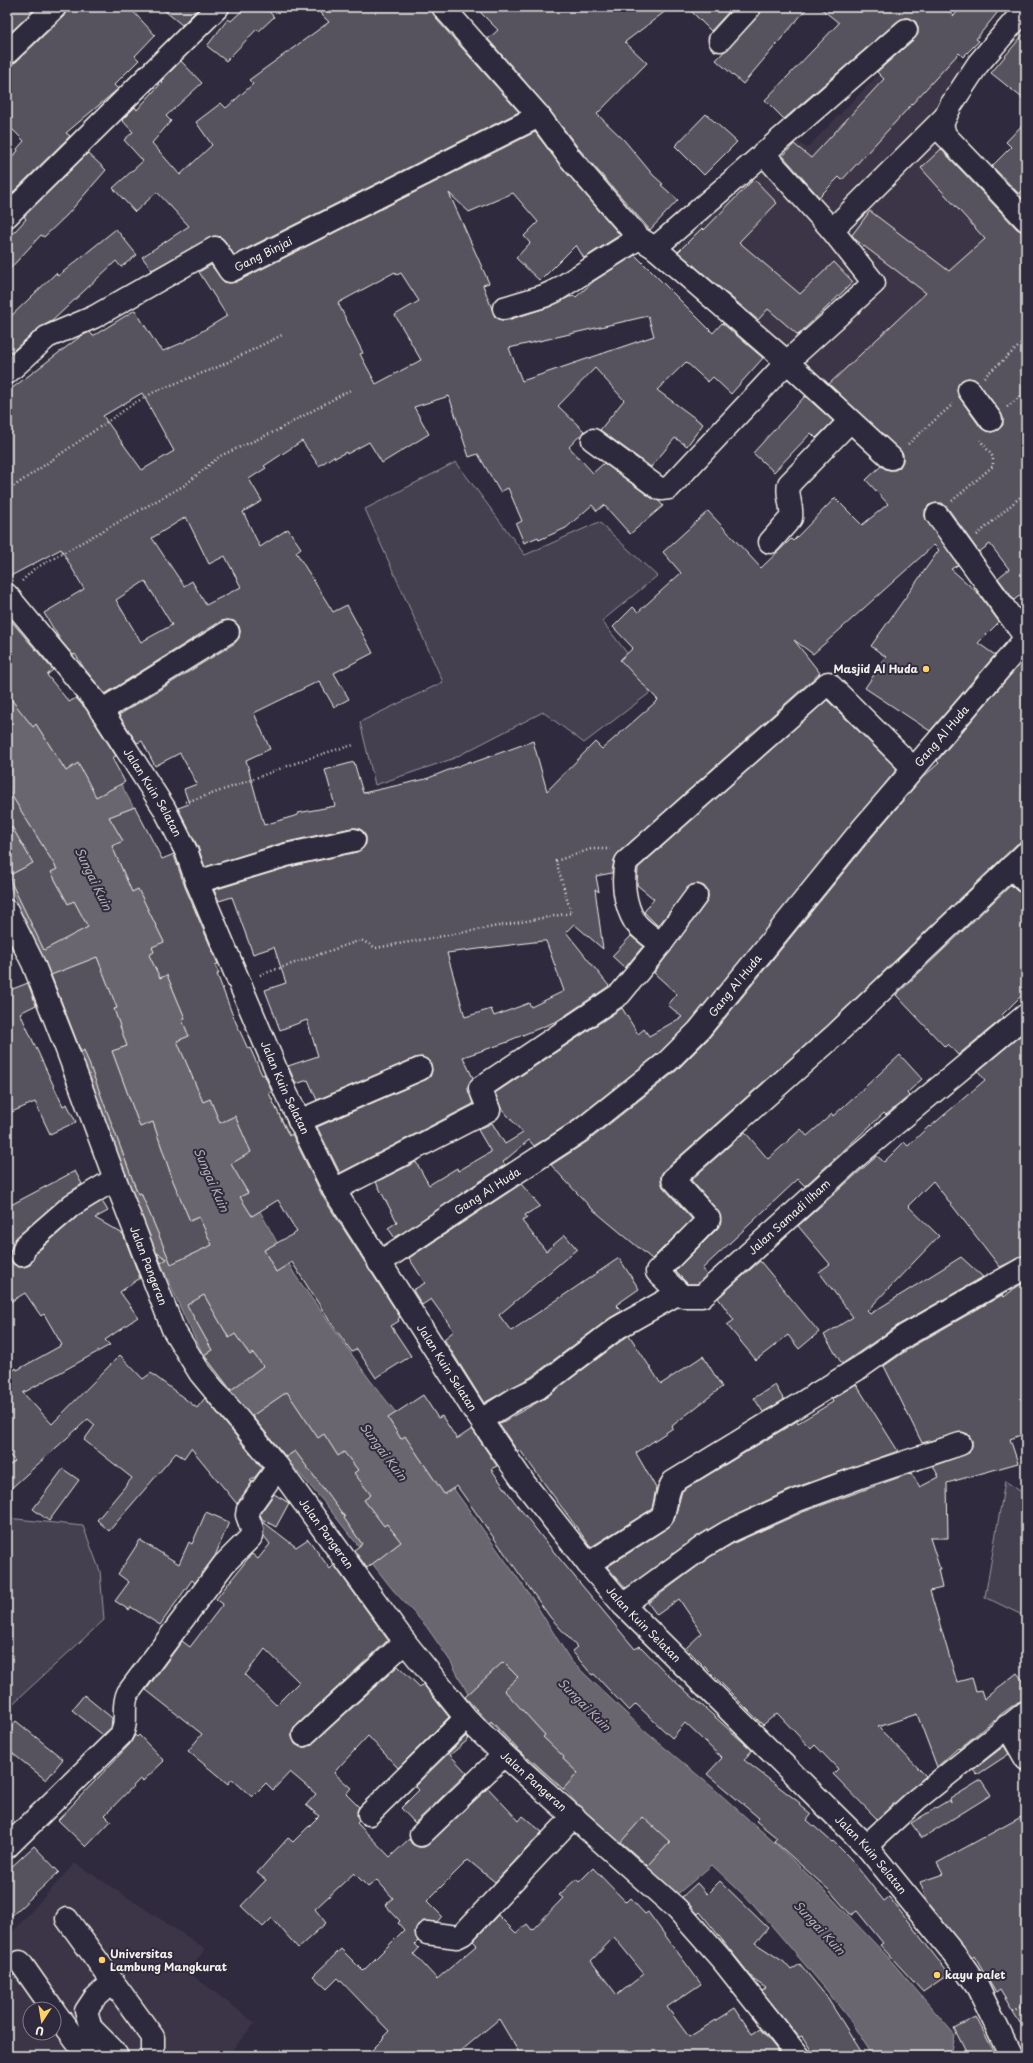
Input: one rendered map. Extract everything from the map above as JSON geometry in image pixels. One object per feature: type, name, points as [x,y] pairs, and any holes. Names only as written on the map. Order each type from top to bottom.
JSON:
[{"type":"street","points":[[7,53],[55,7]]},
{"type":"street","points":[[7,216],[218,7]]},
{"type":"street","points":[[443,7],[539,116],[569,157],[647,243],[787,362],[891,458]]},
{"type":"street","points":[[720,40],[750,7]]},
{"type":"street","points":[[832,230],[944,127],[978,64],[1026,8]]},
{"type":"street","points":[[504,308],[555,291],[647,243],[763,153],[906,30]]},
{"type":"street","name":"Gang Binjai","points":[[7,373],[47,337],[94,317],[215,248],[230,271],[539,116]]},
{"type":"street","points":[[944,127],[1025,217]]},
{"type":"street","points":[[593,440],[657,487],[665,489],[787,362],[874,283],[832,230],[763,153]]},
{"type":"street","points":[[969,390],[991,420]]},
{"type":"street","points":[[770,542],[791,518],[792,514],[787,492],[789,484],[850,421]]},
{"type":"street","points":[[937,515],[1026,638]]},
{"type":"street","name":"Jalan Kuin Selatan","points":[[8,595],[101,711],[164,808],[187,853],[197,882],[238,983],[299,1121],[334,1190],[379,1263],[481,1420],[525,1484],[588,1564],[623,1605],[866,1846],[950,1949],[978,1988],[1011,2056]]},
{"type":"street","points":[[101,711],[228,632]]},
{"type":"street","name":"Gang Al Huda","points":[[379,1263],[460,1208],[580,1131],[668,1061],[699,1030],[913,768],[1026,638]]},
{"type":"street","points":[[661,944],[636,923],[629,908],[623,876],[626,862],[828,683],[913,768]]},
{"type":"street","points":[[197,882],[286,855],[354,840]]},
{"type":"street","points":[[481,1420],[538,1388],[617,1328],[679,1293],[657,1272],[708,1219],[673,1179],[1021,867]]},
{"type":"street","points":[[334,1190],[489,1110],[480,1088],[620,994],[661,944],[696,896]]},
{"type":"street","name":"Jalan Pangeran","points":[[7,911],[33,963],[66,1047],[114,1179],[174,1329],[200,1373],[278,1467],[404,1642],[466,1718],[504,1755],[677,1909],[723,1961],[798,2056]]},
{"type":"street","name":"Jalan Samadi Ilham","points":[[679,1293],[682,1296],[702,1296],[858,1155],[1023,1025]]},
{"type":"street","points":[[299,1121],[420,1069]]},
{"type":"street","points":[[22,1255],[25,1246],[72,1205],[114,1179]]},
{"type":"street","points":[[588,1564],[662,1517],[666,1508],[669,1488],[673,1482],[859,1368],[906,1335],[1026,1267]]},
{"type":"street","points":[[623,1605],[728,1532],[798,1500],[863,1476],[960,1444]]},
{"type":"street","points":[[7,1847],[121,1736],[125,1725],[124,1706],[128,1693],[224,1564],[251,1536],[252,1529],[247,1515],[248,1509],[278,1467]]},
{"type":"street","points":[[304,1735],[404,1642]]},
{"type":"street","points":[[866,1846],[917,1799],[1026,1712]]},
{"type":"street","points":[[369,1814],[466,1718]]},
{"type":"street","points":[[1007,1726],[1026,1759]]},
{"type":"street","points":[[421,1835],[504,1755]]},
{"type":"street","points":[[427,1933],[457,1937],[463,1934],[574,1816]]},
{"type":"street","points":[[67,1919],[154,2037],[153,2056]]},
{"type":"street","points":[[20,1962],[47,2001]]},
{"type":"street","points":[[113,1982],[94,1998],[86,2011],[91,2028],[117,2056]]},
{"type":"street","points":[[62,2022],[88,2056]]},
{"type":"path","points":[[7,491],[133,404],[156,391],[218,367],[284,334]]},
{"type":"path","points":[[8,595],[34,569],[185,485],[220,456],[276,431],[350,390]]},
{"type":"path","points":[[937,515],[993,466],[993,457],[976,432],[1026,392]]},
{"type":"path","points":[[962,548],[1026,492]]},
{"type":"path","points":[[164,808],[222,792],[324,752],[354,746]]},
{"type":"path","points":[[238,983],[361,940],[376,948],[570,913],[556,861],[591,849],[604,849],[612,850],[626,862]]},
{"type":"shaded area","points":[[923,29],[963,63],[930,124],[1026,231],[1026,257],[853,418],[668,258],[787,134],[807,148]]},
{"type":"shaded area","points":[[456,462],[525,555],[599,522],[657,576],[602,621],[655,689],[584,743],[543,712],[452,759],[375,785],[360,722],[443,682],[365,509]]},
{"type":"shaded area","points":[[1005,1481],[1026,1495],[1026,1610],[1022,1615],[985,1597]]},
{"type":"shaded area","points":[[7,1518],[83,1526],[100,1571],[104,1620],[7,1709]]},
{"type":"shaded area","name":"Universitas Lambung Mangkurat","points":[[75,1863],[206,1949],[187,1971],[255,2023],[227,2056],[7,2056],[7,1938]]},
{"type":"water","name":"Sungai Kuin","points":[[7,635],[92,731],[134,808],[235,1027],[297,1149],[256,1204],[295,1275],[370,1380],[426,1450],[532,1598],[571,1661],[647,1733],[711,1786],[776,1844],[829,1895],[886,1955],[955,2035],[951,2056],[873,2056],[849,2019],[824,1987],[753,1904],[712,1865],[674,1897],[588,1818],[568,1793],[512,1746],[490,1721],[468,1694],[451,1662],[426,1626],[393,1590],[323,1501],[241,1406],[206,1360],[185,1318],[114,1156],[7,878]]},
{"type":"building","points":[[7,7],[37,7],[7,36]]},
{"type":"building","points":[[67,7],[129,7],[155,35],[135,56],[139,60],[114,85],[118,89],[66,133],[70,136],[7,198],[7,161],[18,151],[17,149],[24,141],[7,124],[7,65],[16,62],[64,16]]},
{"type":"building","points":[[160,7],[200,7],[182,25]]},
{"type":"building","points":[[246,7],[265,7],[274,17],[259,31],[257,29],[226,61],[207,46],[228,19],[231,21]]},
{"type":"building","points":[[314,7],[431,7],[438,21],[519,112],[234,255],[221,237],[214,236],[152,270],[142,257],[189,226],[157,192],[135,212],[113,188],[143,161],[124,140],[133,132],[122,120],[135,107],[137,110],[162,82],[161,81],[181,61],[202,83],[166,116],[171,121],[152,143],[180,175],[212,145],[196,122],[221,103],[226,108],[253,84],[249,80],[329,22]]},
{"type":"building","points":[[475,7],[671,7],[625,42],[647,63],[597,114],[624,140],[653,175],[663,184],[661,185],[678,200],[650,230],[579,149],[548,108],[488,39],[498,30]]},
{"type":"building","points":[[687,7],[733,7],[711,31]]},
{"type":"building","points":[[762,7],[808,7],[743,84],[716,60],[759,15]]},
{"type":"building","points":[[819,7],[944,7],[954,16],[961,7],[1002,7],[976,39],[979,41],[963,57],[959,53],[842,180],[839,177],[819,197],[783,156],[794,144],[811,158],[884,79],[877,72],[914,39],[918,34],[918,28],[916,22],[910,18],[904,18],[898,21],[784,119],[765,100],[839,23]]},
{"type":"building","points":[[1026,31],[1026,101],[991,73]]},
{"type":"building","points":[[706,114],[737,142],[704,175],[675,146]]},
{"type":"building","points":[[1026,121],[1026,187],[1019,194],[992,166],[1011,147],[1006,142]]},
{"type":"building","points":[[535,132],[560,165],[620,235],[584,258],[576,245],[540,281],[516,258],[530,243],[524,236],[538,222],[513,193],[469,212],[449,193],[489,283],[483,285],[495,317],[501,320],[508,320],[549,307],[569,297],[576,297],[594,281],[635,255],[713,333],[722,323],[763,358],[731,394],[713,377],[708,382],[686,362],[657,390],[703,424],[687,446],[675,438],[651,467],[600,430],[624,400],[595,368],[558,406],[584,431],[569,447],[593,473],[604,463],[650,497],[659,501],[663,506],[630,534],[604,505],[597,511],[592,505],[566,528],[539,540],[538,537],[524,543],[516,524],[522,521],[508,488],[500,492],[478,454],[469,457],[449,396],[414,407],[429,434],[382,463],[369,442],[347,454],[346,452],[335,458],[334,456],[319,466],[302,441],[264,466],[266,468],[249,479],[262,501],[243,512],[260,547],[288,529],[301,548],[296,552],[333,612],[347,605],[373,653],[334,673],[349,699],[334,707],[319,681],[254,713],[270,749],[246,760],[264,825],[298,815],[298,813],[335,806],[325,770],[354,762],[363,793],[426,779],[471,761],[472,763],[533,741],[547,791],[595,742],[602,749],[658,700],[620,660],[633,648],[613,627],[633,607],[638,612],[681,573],[663,552],[708,511],[761,568],[791,539],[793,541],[835,498],[862,525],[888,504],[866,480],[881,466],[889,470],[895,470],[900,467],[903,461],[903,454],[829,384],[926,293],[856,240],[852,235],[870,211],[949,271],[985,239],[921,168],[941,149],[1017,229],[1026,234],[1026,591],[1014,600],[998,578],[1009,569],[990,544],[979,552],[947,507],[942,503],[936,503],[929,505],[925,510],[925,517],[958,565],[951,569],[978,593],[999,622],[978,643],[995,655],[930,731],[865,688],[886,657],[871,646],[939,550],[934,545],[813,654],[794,640],[820,673],[618,853],[614,860],[612,873],[596,876],[599,892],[595,889],[603,949],[574,924],[566,932],[609,986],[557,1021],[508,1042],[463,1057],[473,1078],[468,1088],[473,1104],[340,1173],[317,1127],[425,1080],[430,1077],[432,1071],[431,1064],[427,1059],[422,1057],[415,1058],[317,1100],[308,1080],[296,1084],[288,1066],[318,1056],[307,1020],[280,1030],[265,990],[286,983],[274,947],[253,954],[232,897],[219,901],[214,890],[289,867],[357,852],[366,844],[366,837],[363,831],[358,828],[351,828],[282,843],[205,867],[198,847],[178,808],[189,804],[184,789],[197,784],[180,753],[155,766],[142,741],[137,743],[119,715],[235,643],[239,638],[239,626],[234,621],[221,621],[105,694],[75,654],[73,655],[61,641],[44,613],[84,589],[61,549],[7,578],[7,392],[81,336],[90,332],[93,336],[135,310],[159,348],[160,347],[163,351],[184,342],[227,316],[199,272],[211,265],[224,282],[236,282]],"holes":[[[395,272],[397,275],[401,273],[419,301],[395,315],[421,360],[376,384],[360,354],[363,353],[338,303]],[[648,316],[654,336],[522,381],[509,348]],[[968,378],[974,379],[979,383],[1001,413],[1003,425],[998,430],[992,432],[981,428],[959,397],[957,391],[958,385],[962,380]],[[142,393],[174,451],[142,470],[103,416]],[[186,517],[209,564],[225,556],[241,587],[206,605],[192,581],[184,586],[152,538]],[[145,581],[172,625],[141,642],[116,600]],[[546,941],[564,991],[531,1007],[529,1003],[494,1016],[491,1009],[465,1017],[447,953]]]},
{"type":"building","points":[[88,153],[106,170],[67,215],[44,237],[41,235],[7,272],[7,240],[26,219],[24,216]]},
{"type":"building","points":[[754,179],[777,203],[739,242],[800,294],[834,262],[853,282],[798,335],[768,309],[758,320],[678,252],[702,228],[704,230]]},
{"type":"building","points":[[116,229],[137,255],[121,267],[116,261],[52,321],[39,328],[7,356],[7,320],[56,273],[58,276]]},
{"type":"building","points":[[805,396],[833,421],[816,438],[811,433],[774,472],[753,453]]},
{"type":"building","points":[[7,616],[53,670],[47,675],[69,702],[76,698],[86,709],[116,756],[112,758],[125,782],[96,797],[78,763],[66,771],[36,724],[33,727],[7,694]]},
{"type":"building","points":[[1026,657],[1026,841],[1017,844],[827,1026],[664,1170],[661,1175],[663,1187],[692,1219],[652,1259],[591,1208],[551,1165],[588,1141],[676,1071],[708,1039],[873,836],[922,778],[939,763],[937,761]]},
{"type":"building","points":[[827,700],[897,769],[690,1022],[660,1052],[573,1121],[534,1146],[529,1140],[503,1162],[505,1165],[395,1238],[388,1228],[397,1222],[376,1182],[416,1162],[429,1185],[457,1168],[458,1171],[491,1152],[478,1130],[492,1123],[505,1144],[523,1133],[501,1108],[495,1093],[622,1008],[638,1034],[644,1029],[649,1036],[682,1017],[668,1005],[677,994],[654,973],[706,903],[708,891],[704,886],[698,884],[691,885],[658,926],[644,912],[654,899],[637,885],[638,868]]},
{"type":"building","points":[[7,788],[57,869],[51,872],[68,904],[74,901],[88,927],[44,950],[8,876],[33,863],[12,827],[7,831]]},
{"type":"building","points":[[135,807],[162,859],[174,854],[185,887],[218,964],[215,965],[219,974],[217,974],[233,1016],[248,1049],[250,1048],[262,1075],[264,1074],[272,1092],[269,1093],[289,1136],[292,1134],[323,1197],[400,1317],[398,1319],[399,1321],[391,1326],[411,1356],[376,1378],[357,1349],[352,1352],[329,1320],[292,1262],[276,1272],[264,1250],[297,1232],[278,1200],[252,1216],[240,1197],[248,1193],[231,1164],[251,1152],[235,1116],[220,1123],[210,1099],[203,1102],[177,1041],[189,1036],[182,1020],[185,1018],[167,975],[160,978],[149,955],[154,952],[152,947],[164,942],[138,889],[132,892],[112,846],[123,841],[109,817]]},
{"type":"building","points":[[1011,885],[1017,891],[1026,894],[1026,991],[1002,1015],[1004,1017],[958,1055],[948,1044],[945,1047],[896,995]]},
{"type":"building","points":[[631,936],[643,946],[625,968],[612,956]]},
{"type":"building","points":[[97,957],[117,1008],[114,1009],[127,1046],[112,1051],[140,1127],[153,1122],[173,1181],[190,1221],[199,1217],[212,1245],[171,1264],[141,1193],[138,1194],[84,1050],[81,1052],[51,975]]},
{"type":"building","points":[[7,982],[10,990],[28,983],[36,1005],[20,1013],[63,1106],[67,1104],[76,1122],[50,1134],[35,1102],[7,1114]]},
{"type":"building","points":[[1021,1035],[1026,1041],[1026,1255],[1000,1267],[933,1181],[908,1206],[939,1236],[867,1311],[870,1314],[961,1257],[983,1277],[900,1324],[842,1364],[824,1335],[853,1317],[819,1272],[830,1264],[798,1226],[877,1156],[884,1162],[904,1142],[908,1146],[929,1126],[930,1127],[985,1080],[978,1071]]},
{"type":"building","points":[[900,1055],[922,1079],[907,1093],[909,1096],[886,1115],[884,1113],[805,1186],[798,1179],[702,1269],[707,1275],[697,1284],[688,1284],[675,1271],[718,1228],[721,1222],[718,1211],[691,1180],[745,1132],[768,1159],[801,1129],[807,1136],[832,1114],[833,1116]]},
{"type":"building","points":[[75,1171],[82,1184],[64,1196],[17,1237],[10,1251],[10,1258],[13,1264],[18,1267],[30,1265],[36,1253],[79,1215],[102,1201],[108,1211],[95,1218],[123,1234],[140,1278],[120,1292],[138,1317],[105,1340],[110,1345],[23,1393],[52,1424],[120,1355],[143,1379],[151,1373],[197,1408],[205,1398],[262,1468],[250,1481],[252,1482],[237,1504],[191,1448],[184,1458],[176,1453],[109,1531],[97,1520],[132,1478],[84,1440],[95,1425],[88,1419],[7,1492],[7,1467],[15,1461],[7,1453],[7,1376],[16,1368],[17,1370],[62,1345],[44,1314],[41,1316],[25,1293],[7,1304],[7,1207]]},
{"type":"building","points":[[521,1184],[540,1206],[525,1215],[527,1218],[522,1221],[546,1251],[565,1235],[577,1249],[499,1315],[511,1331],[619,1258],[639,1289],[616,1305],[622,1311],[610,1318],[531,1377],[484,1403],[444,1339],[454,1331],[431,1299],[422,1305],[413,1290],[425,1283],[409,1258]]},
{"type":"building","points":[[157,1253],[167,1259],[161,1263]]},
{"type":"building","points":[[760,1261],[819,1332],[799,1349],[788,1335],[756,1360],[727,1325],[734,1320],[718,1298]]},
{"type":"building","points":[[1026,1281],[1026,1433],[1010,1439],[1018,1463],[947,1483],[948,1538],[930,1538],[940,1569],[938,1569],[942,1588],[930,1591],[957,1682],[972,1678],[976,1691],[981,1690],[984,1699],[1017,1673],[1026,1684],[1026,1700],[1018,1702],[1000,1715],[959,1749],[958,1748],[937,1767],[917,1714],[878,1727],[926,1776],[877,1819],[833,1774],[838,1769],[815,1745],[811,1749],[777,1713],[763,1725],[686,1648],[702,1633],[679,1599],[657,1615],[648,1603],[710,1557],[734,1543],[803,1512],[911,1473],[920,1487],[939,1477],[933,1466],[969,1453],[972,1446],[972,1440],[968,1434],[962,1432],[922,1443],[884,1366],[913,1346],[1002,1295],[1004,1297]]},
{"type":"building","points":[[204,1295],[229,1338],[235,1334],[250,1355],[253,1353],[263,1366],[231,1390],[204,1355],[212,1350],[187,1305]]},
{"type":"building","points":[[629,1335],[661,1384],[703,1356],[722,1387],[672,1426],[673,1428],[636,1453],[656,1488],[652,1509],[591,1547],[520,1450],[518,1452],[499,1424],[545,1398]]},
{"type":"building","points":[[856,1384],[898,1451],[794,1488],[723,1521],[696,1537],[626,1588],[607,1567],[669,1527],[674,1521],[682,1491],[797,1421],[798,1423],[833,1402],[832,1399]]},
{"type":"building","points":[[775,1385],[784,1400],[763,1412],[754,1398]]},
{"type":"building","points":[[287,1392],[318,1438],[324,1434],[338,1456],[344,1452],[358,1470],[354,1473],[371,1495],[364,1500],[384,1526],[387,1524],[401,1542],[367,1568],[354,1550],[362,1544],[344,1518],[345,1517],[295,1451],[286,1457],[252,1416]]},
{"type":"building","points":[[423,1395],[438,1418],[442,1416],[457,1439],[472,1429],[497,1466],[491,1469],[514,1501],[549,1546],[635,1649],[640,1646],[669,1676],[752,1750],[744,1760],[800,1803],[799,1805],[811,1815],[807,1820],[832,1842],[833,1841],[850,1858],[884,1901],[889,1897],[949,1974],[923,1992],[880,1945],[883,1943],[857,1911],[851,1915],[829,1890],[774,1841],[777,1838],[756,1821],[759,1818],[707,1774],[722,1758],[685,1723],[672,1738],[636,1704],[629,1711],[594,1674],[592,1675],[572,1651],[577,1647],[550,1617],[457,1486],[444,1494],[405,1436],[401,1439],[388,1418]]},
{"type":"building","points":[[63,1469],[79,1480],[49,1521],[33,1509]]},
{"type":"building","points":[[274,1494],[289,1503],[276,1527],[262,1519],[260,1514]]},
{"type":"building","points":[[206,1512],[229,1522],[215,1556],[195,1583],[192,1580],[160,1625],[131,1607],[129,1610],[115,1601],[129,1582],[118,1574],[140,1540],[179,1564],[189,1542],[192,1544]]},
{"type":"building","points":[[262,1521],[296,1547],[308,1539],[330,1569],[334,1565],[388,1640],[296,1726],[292,1731],[292,1737],[295,1744],[300,1747],[306,1747],[312,1744],[398,1666],[420,1687],[423,1684],[449,1717],[398,1768],[368,1736],[338,1768],[334,1773],[351,1788],[346,1794],[359,1807],[357,1811],[359,1821],[357,1823],[390,1857],[409,1839],[412,1844],[418,1847],[424,1847],[429,1844],[488,1788],[519,1821],[523,1816],[542,1832],[495,1882],[468,1860],[427,1901],[442,1916],[437,1922],[423,1921],[417,1926],[415,1932],[418,1941],[415,1944],[419,1948],[414,1954],[437,1979],[477,1945],[473,1941],[498,1915],[516,1933],[527,1924],[532,1930],[563,1898],[559,1895],[576,1879],[579,1882],[593,1868],[626,1902],[630,1898],[645,1914],[648,1912],[701,1984],[667,2007],[689,2037],[735,2008],[752,2034],[760,2029],[779,2052],[773,2056],[521,2056],[499,2019],[455,2056],[366,2056],[389,2031],[338,1978],[327,1989],[313,1976],[341,1949],[363,1971],[404,1930],[398,1923],[400,1921],[385,1905],[393,1898],[377,1880],[368,1887],[354,1873],[315,1909],[326,1923],[298,1948],[272,1918],[263,1927],[241,1906],[266,1880],[257,1873],[288,1838],[293,1842],[319,1816],[306,1805],[316,1794],[290,1772],[273,1790],[266,1783],[252,1797],[232,1779],[228,1784],[188,1751],[202,1734],[146,1690],[182,1641],[190,1647],[223,1604],[216,1599],[250,1556],[252,1554],[258,1559],[270,1544],[264,1536]],"holes":[[[265,1649],[299,1682],[276,1705],[245,1675]],[[614,1937],[644,1974],[617,1995],[591,1961]]]},
{"type":"building","points":[[503,1662],[518,1677],[504,1690],[545,1735],[543,1737],[578,1773],[563,1789],[529,1758],[527,1759],[491,1721],[489,1723],[465,1697]]},
{"type":"building","points":[[84,1695],[112,1718],[111,1728],[103,1735],[72,1710]]},
{"type":"building","points":[[16,1721],[63,1759],[46,1780],[7,1749],[7,1732]]},
{"type":"building","points":[[135,1735],[137,1737],[139,1735],[164,1761],[143,1781],[140,1779],[105,1815],[111,1821],[86,1847],[58,1820],[130,1744]]},
{"type":"building","points":[[466,1736],[469,1739],[450,1755],[467,1773],[415,1823],[401,1808],[419,1790],[415,1786]]},
{"type":"building","points":[[1004,1746],[1009,1754],[977,1775],[973,1770]]},
{"type":"building","points":[[981,1780],[991,1795],[922,1838],[911,1823],[949,1800],[951,1803],[950,1799]]},
{"type":"building","points":[[643,1817],[670,1842],[648,1866],[621,1842]]},
{"type":"building","points":[[1021,1817],[1026,1827],[1026,2033],[1000,1990],[996,1993],[974,1956],[972,1958],[927,1901],[920,1882],[943,1874],[937,1863]]},
{"type":"building","points":[[34,1846],[59,1872],[7,1920],[7,1871]]},
{"type":"building","points":[[720,1881],[768,1928],[755,1943],[784,1962],[791,1970],[800,1964],[826,1996],[864,2056],[815,2056],[802,2036],[799,2037],[762,1991],[766,1988],[754,1980],[700,1912],[698,1914],[682,1897],[697,1883],[707,1894]]},
{"type":"building","points":[[976,2017],[996,2056],[968,2056],[954,2028]]},
{"type":"place","name":"Masjid Al Huda","points":[[926,669]]},
{"type":"place","name":"Universitas Lambung Mangkurat","points":[[102,1960]]},
{"type":"place","name":"kayu palet","points":[[937,1975]]}]
